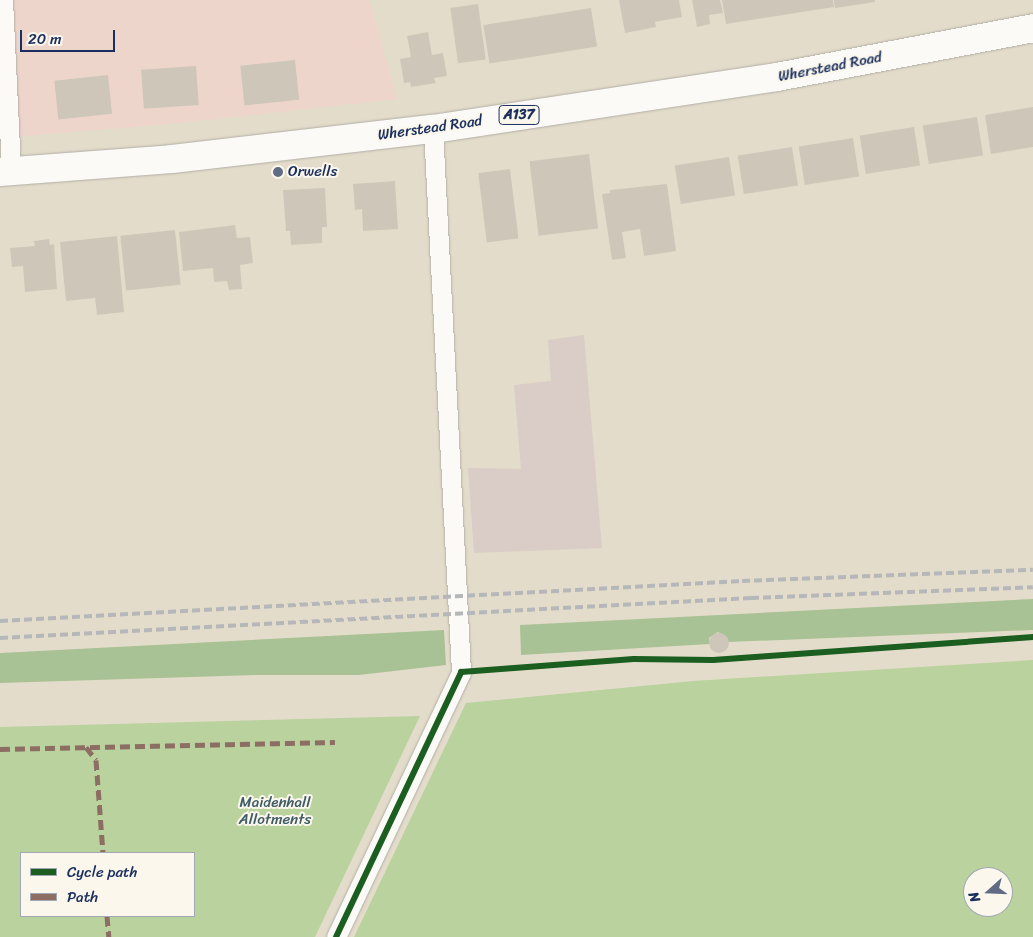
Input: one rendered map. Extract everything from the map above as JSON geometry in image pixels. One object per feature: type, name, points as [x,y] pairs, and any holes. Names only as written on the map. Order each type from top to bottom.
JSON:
[{"type":"main road","name":"Wherstead Road","points":[[5,172],[172,159],[433,129],[777,77],[1033,28]]},
{"type":"lane","points":[[3,0],[5,172]]},
{"type":"lane","points":[[336,937],[461,672],[433,129]]},
{"type":"path","points":[[461,672],[634,659],[713,660],[1033,637]]},
{"type":"shaded area","points":[[0,0],[369,0],[397,99],[169,124],[0,138]]},
{"type":"shaded area","points":[[584,335],[602,548],[474,553],[468,468],[521,469],[514,385],[551,381],[548,340]]},
{"type":"green space","points":[[1033,599],[1033,630],[728,642],[727,637],[718,632],[709,638],[710,644],[521,655],[520,625]]},
{"type":"green space","points":[[444,630],[446,665],[359,675],[257,675],[0,683],[0,653]]},
{"type":"green space","points":[[1033,660],[1033,937],[354,937],[466,703],[693,681]]},
{"type":"green space","name":"Maidenhall Allotments","points":[[420,716],[315,937],[0,937],[0,727]]},
{"type":"building","points":[[619,0],[679,0],[682,17],[655,22],[656,27],[625,33]]},
{"type":"building","points":[[692,0],[720,0],[723,13],[709,15],[710,24],[697,27]]},
{"type":"building","points":[[722,0],[833,0],[834,7],[726,24]]},
{"type":"building","points":[[834,0],[875,0],[875,2],[835,8]]},
{"type":"building","points":[[478,4],[486,59],[458,63],[450,8]]},
{"type":"building","points":[[591,8],[597,47],[489,64],[483,25]]},
{"type":"building","points":[[428,32],[432,55],[443,53],[447,76],[434,78],[436,83],[411,87],[410,82],[404,83],[400,59],[411,57],[407,36]]},
{"type":"building","points":[[295,60],[299,100],[244,106],[240,66]]},
{"type":"building","points":[[196,66],[199,105],[144,109],[141,70]]},
{"type":"building","points":[[108,75],[112,114],[58,119],[54,81]]},
{"type":"building","points":[[1033,107],[1033,147],[991,154],[985,115]]},
{"type":"building","points":[[977,117],[983,156],[929,164],[923,126]]},
{"type":"building","points":[[914,127],[920,166],[866,174],[860,136]]},
{"type":"building","points":[[853,138],[859,177],[805,185],[799,147]]},
{"type":"building","points":[[792,147],[798,186],[744,194],[738,156]]},
{"type":"building","points":[[589,154],[598,228],[539,236],[529,161]]},
{"type":"building","points":[[729,157],[735,196],[681,204],[675,166]]},
{"type":"building","points":[[510,169],[519,238],[487,242],[478,173]]},
{"type":"building","points":[[395,181],[398,229],[363,231],[362,209],[355,210],[353,184]]},
{"type":"building","points":[[667,184],[676,251],[644,256],[640,229],[622,232],[626,258],[612,260],[602,194],[610,193],[610,190]]},
{"type":"building","points":[[325,188],[327,227],[322,227],[322,243],[291,245],[290,231],[286,231],[283,190]]},
{"type":"building","points":[[235,225],[237,238],[250,237],[253,263],[240,265],[242,289],[229,290],[227,281],[214,282],[213,268],[183,271],[179,232]]},
{"type":"building","points":[[175,230],[181,285],[126,290],[120,236]]},
{"type":"building","points":[[117,236],[124,312],[97,315],[95,298],[66,301],[60,242]]},
{"type":"building","points":[[49,239],[50,245],[54,244],[57,289],[25,292],[23,266],[12,267],[10,248],[35,246],[34,241]]},
{"type":"building","points":[[719,633],[726,636],[729,643],[726,650],[719,653],[712,650],[709,643],[712,636]]},
{"type":"railway","points":[[0,621],[742,581],[1033,570]]},
{"type":"railway","points":[[0,638],[751,598],[1033,587]]},
{"type":"marked path","points":[[0,749],[335,742]]},
{"type":"marked path","points":[[86,747],[96,760],[103,852]]},
{"type":"marked path","points":[[107,917],[109,937]]},
{"type":"cycle path","points":[[336,937],[461,672],[634,659],[713,660],[1033,637]]},
{"type":"place","name":"Orwells","points":[[278,172]]}]
